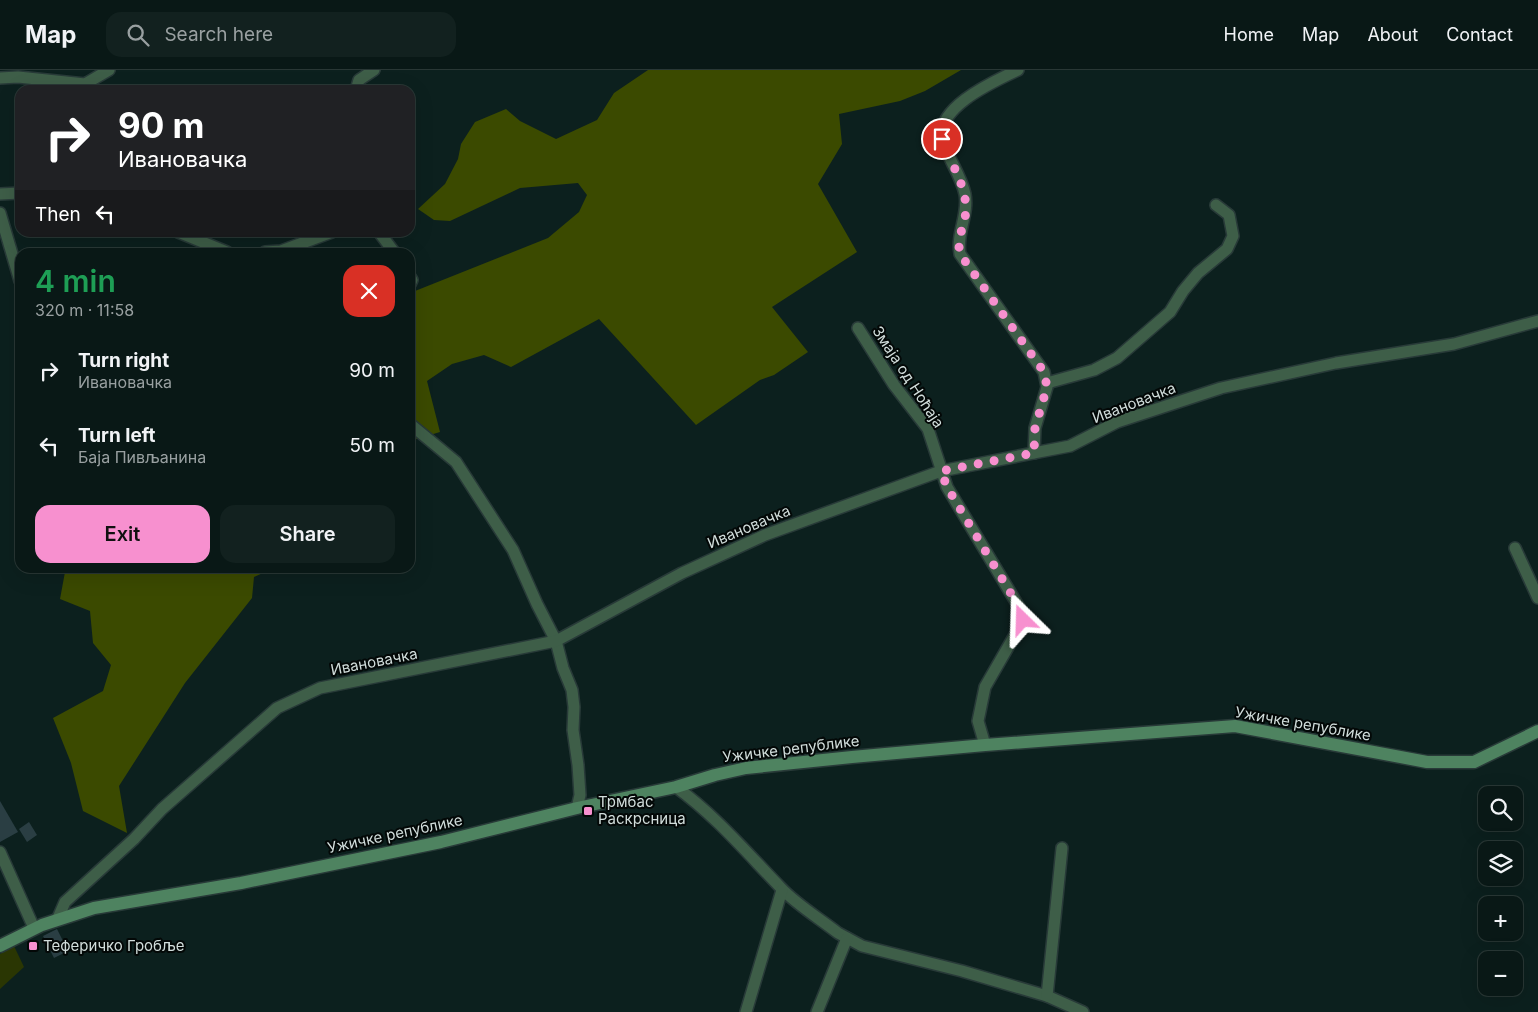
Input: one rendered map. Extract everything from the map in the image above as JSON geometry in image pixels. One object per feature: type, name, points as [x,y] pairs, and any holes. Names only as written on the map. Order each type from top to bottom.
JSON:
[{"type":"street","points":[[0,78],[18,77],[85,84],[109,70]]},
{"type":"street","points":[[358,85],[359,80],[374,70]]},
{"type":"street","points":[[1018,70],[972,94],[956,107],[944,125],[942,139],[965,194],[966,211],[959,238],[960,254],[1044,372],[1047,387],[1035,428],[1034,453]]},
{"type":"street","points":[[0,194],[15,193]]},
{"type":"street","points":[[1047,383],[1094,370],[1117,358],[1170,312],[1183,291],[1198,273],[1228,249],[1233,236],[1229,215],[1216,205]]},
{"type":"street","points":[[0,213],[15,264]]},
{"type":"street","points":[[190,237],[217,248]]},
{"type":"street","points":[[289,248],[319,237]]},
{"type":"street","points":[[383,237],[391,248]]},
{"type":"street","name":"Ивановачка","points":[[58,918],[65,902],[128,846],[162,809],[276,708],[320,688],[556,641],[682,573],[765,535],[941,471],[1070,446],[1117,422],[1222,388],[1336,364],[1454,344],[1538,321]]},
{"type":"street","name":"Змаја од Ноћаја","points":[[858,328],[894,385],[928,429],[947,487],[1022,612],[1023,620],[985,687],[978,721],[985,745]]},
{"type":"street","points":[[415,428],[456,462],[513,550],[556,641],[563,668],[572,690],[574,707],[572,730],[580,788],[577,808]]},
{"type":"street","points":[[1515,548],[1538,598]]},
{"type":"street","name":"Ужичке републике","points":[[0,946],[58,918],[113,904],[241,883],[441,842],[577,808],[676,787],[746,768],[852,756],[1235,726],[1427,762],[1474,762],[1538,731]]},
{"type":"street","points":[[676,787],[693,799],[740,843],[782,890],[847,938],[862,946],[962,971],[1047,996],[1083,1012]]},
{"type":"street","points":[[1047,996],[1062,848]]},
{"type":"street","points":[[0,852],[34,928]]},
{"type":"street","points":[[746,1012],[782,890]]},
{"type":"street","points":[[817,1012],[847,938]]},
{"type":"green space","points":[[648,70],[961,70],[925,91],[900,101],[839,114],[842,144],[818,184],[857,252],[772,307],[808,352],[774,375],[760,380],[696,425],[599,319],[511,367],[484,355],[452,364],[427,381],[440,432],[415,440],[415,291],[548,238],[579,212],[587,195],[578,183],[520,188],[450,221],[434,220],[418,209],[445,184],[458,159],[461,144],[475,122],[506,109],[520,121],[556,139],[597,120],[614,93]]},
{"type":"green space","points":[[65,573],[263,573],[254,577],[252,598],[185,683],[119,786],[127,833],[83,811],[71,763],[53,718],[103,691],[111,665],[93,643],[90,611],[60,599]]},
{"type":"green space","points":[[14,946],[24,967],[0,989],[0,954]]},
{"type":"building","points":[[0,801],[18,832],[0,842]]},
{"type":"building","points":[[29,822],[37,835],[27,842],[19,829]]},
{"type":"building","points":[[57,929],[68,951],[54,958],[43,936]]},
{"type":"place","name":"Трмбас Раскрсница","points":[[588,811]]},
{"type":"place","name":"Теферичко Гробље","points":[[33,946]]},
{"type":"route","points":[[942,139],[965,194],[966,211],[958,244],[960,254],[1044,372],[1046,378],[1047,387],[1035,428],[1034,453],[941,471],[947,487],[1022,612],[1023,620]]}]
